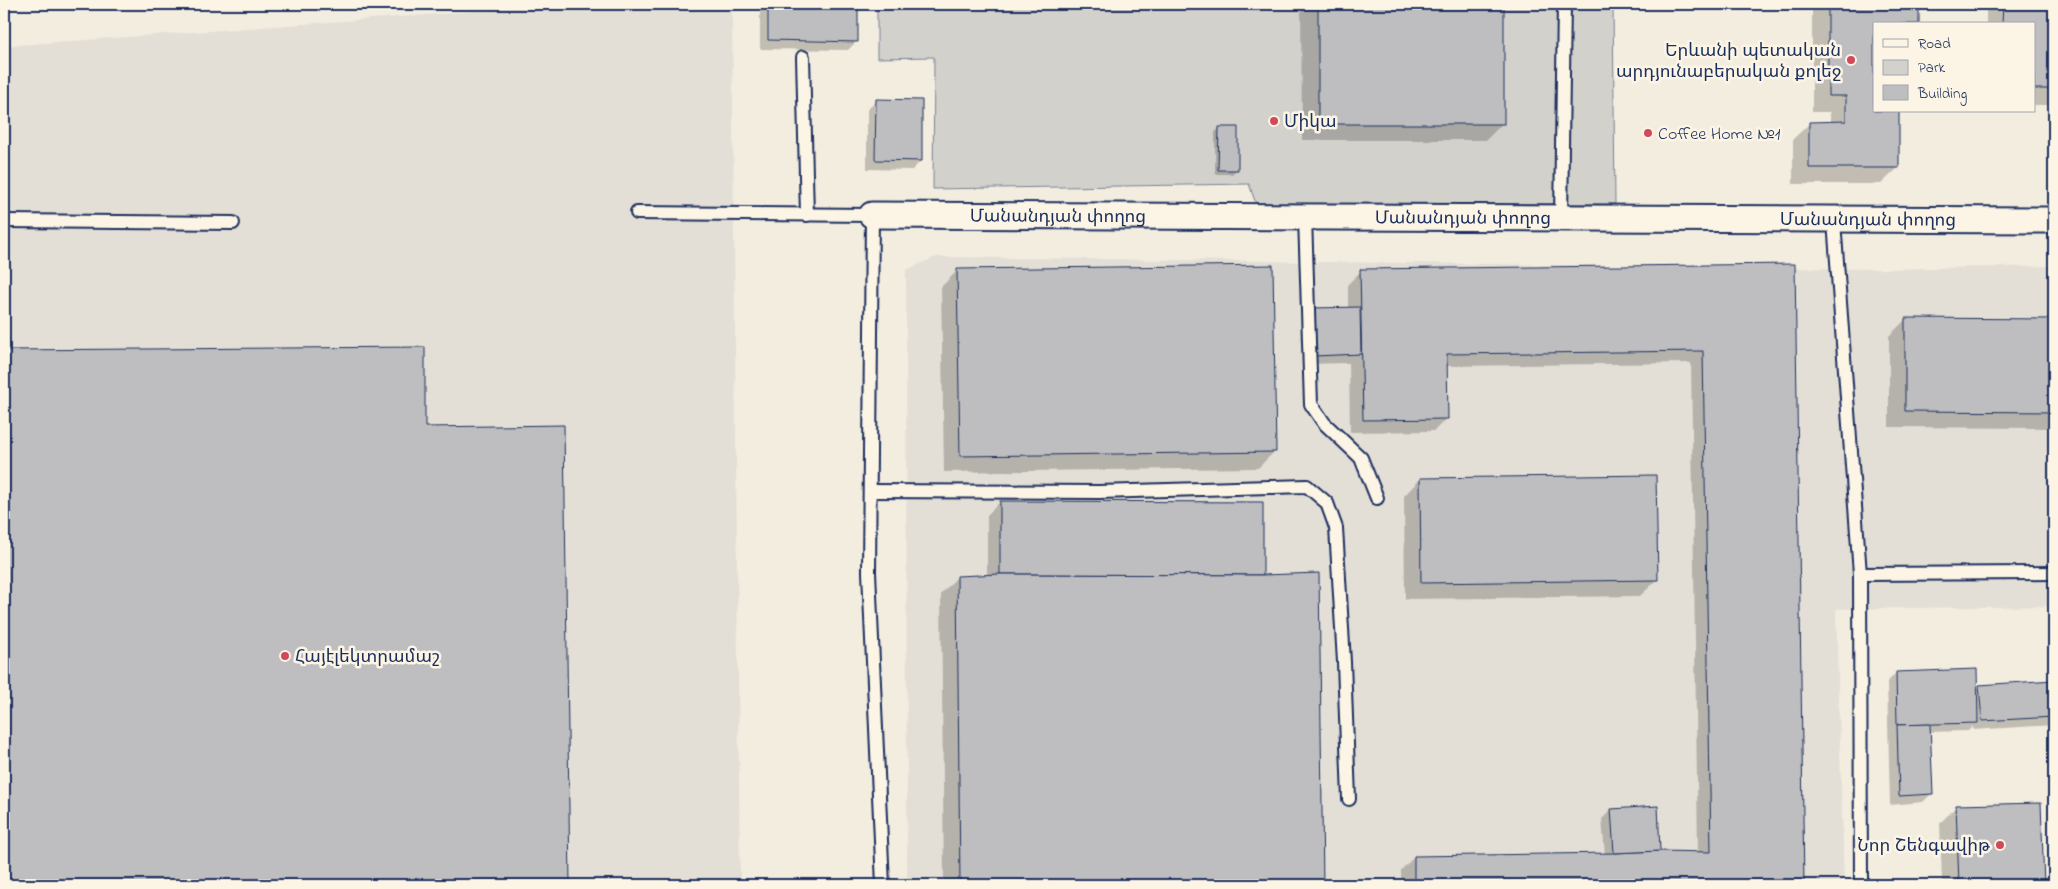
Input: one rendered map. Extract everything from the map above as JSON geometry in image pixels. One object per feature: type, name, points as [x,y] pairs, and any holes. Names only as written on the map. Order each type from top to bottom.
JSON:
[{"type":"street","name":"Մանանդյան փողոց","points":[[872,216],[2054,220]]},
{"type":"lane","points":[[1561,219],[1564,4]]},
{"type":"lane","points":[[803,57],[806,215]]},
{"type":"lane","points":[[637,213],[872,216],[869,572],[883,885]]},
{"type":"lane","points":[[1305,217],[1310,404],[1324,423],[1362,458],[1377,498]]},
{"type":"lane","points":[[1834,220],[1860,574],[1861,885]]},
{"type":"lane","points":[[4,221],[233,223]]},
{"type":"lane","points":[[870,492],[1100,492],[1279,485],[1307,486],[1327,503],[1336,528],[1344,662],[1349,799]]},
{"type":"lane","points":[[1860,574],[2054,573]]},
{"type":"shaded area","points":[[494,4],[732,4],[740,885],[4,885],[4,46],[494,10]]},
{"type":"shaded area","points":[[936,257],[1878,269],[2054,266],[2054,606],[1836,609],[1844,885],[907,885],[906,270]]},
{"type":"green space","name":"Միկա","points":[[877,4],[1613,4],[1615,204],[1256,204],[1249,184],[933,189],[934,57],[877,58]]},
{"type":"building","points":[[768,4],[858,4],[858,42],[768,40]]},
{"type":"building","points":[[1318,4],[1504,4],[1504,124],[1318,124]]},
{"type":"building","name":"Երևանի պետական արդյունաբերական քոլեջ","points":[[1828,4],[1919,4],[1919,22],[1873,22],[1873,112],[1899,112],[1899,168],[1809,168],[1809,122],[1846,121],[1846,96],[1828,96]]},
{"type":"building","points":[[2003,4],[2054,4],[2054,89],[2036,89],[2036,22],[2002,22]]},
{"type":"building","points":[[876,99],[922,100],[922,161],[875,160]]},
{"type":"building","points":[[1219,127],[1238,127],[1238,170],[1218,170]]},
{"type":"building","points":[[1795,264],[1804,885],[1414,885],[1414,856],[1660,851],[1711,852],[1703,351],[1447,354],[1448,419],[1363,420],[1360,269]]},
{"type":"building","points":[[1273,265],[1276,452],[960,456],[957,269]]},
{"type":"building","points":[[1360,307],[1361,354],[1314,356],[1312,308]]},
{"type":"building","points":[[1905,318],[2054,319],[2054,412],[1905,411]]},
{"type":"building","name":"Հայէլեկտրամաշ","points":[[425,347],[425,427],[564,425],[570,885],[4,885],[4,350]]},
{"type":"building","points":[[1656,475],[1658,580],[1421,583],[1420,478]]},
{"type":"building","points":[[1000,501],[1263,502],[1263,575],[1000,574]]},
{"type":"building","points":[[1319,573],[1323,885],[960,885],[957,576],[1000,574],[1263,575]]},
{"type":"building","points":[[1977,669],[1978,723],[1897,725],[1896,672]]},
{"type":"building","points":[[2054,680],[2054,717],[1982,721],[1979,685]]},
{"type":"building","points":[[1930,724],[1933,794],[1899,796],[1897,725]]},
{"type":"building","name":"Նոր Շենգավիթ","points":[[2041,803],[2044,885],[1959,885],[1956,805]]},
{"type":"building","points":[[1658,806],[1660,851],[1614,853],[1611,809]]},
{"type":"place","name":"Երևանի պետական արդյունաբերական քոլեջ","points":[[1851,60]]},
{"type":"place","name":"Միկա","points":[[1274,121]]},
{"type":"place","name":"Coffee Home №1","points":[[1648,133]]},
{"type":"place","name":"Հայէլեկտրամաշ","points":[[285,656]]},
{"type":"place","name":"Նոր Շենգավիթ","points":[[2000,845]]}]
